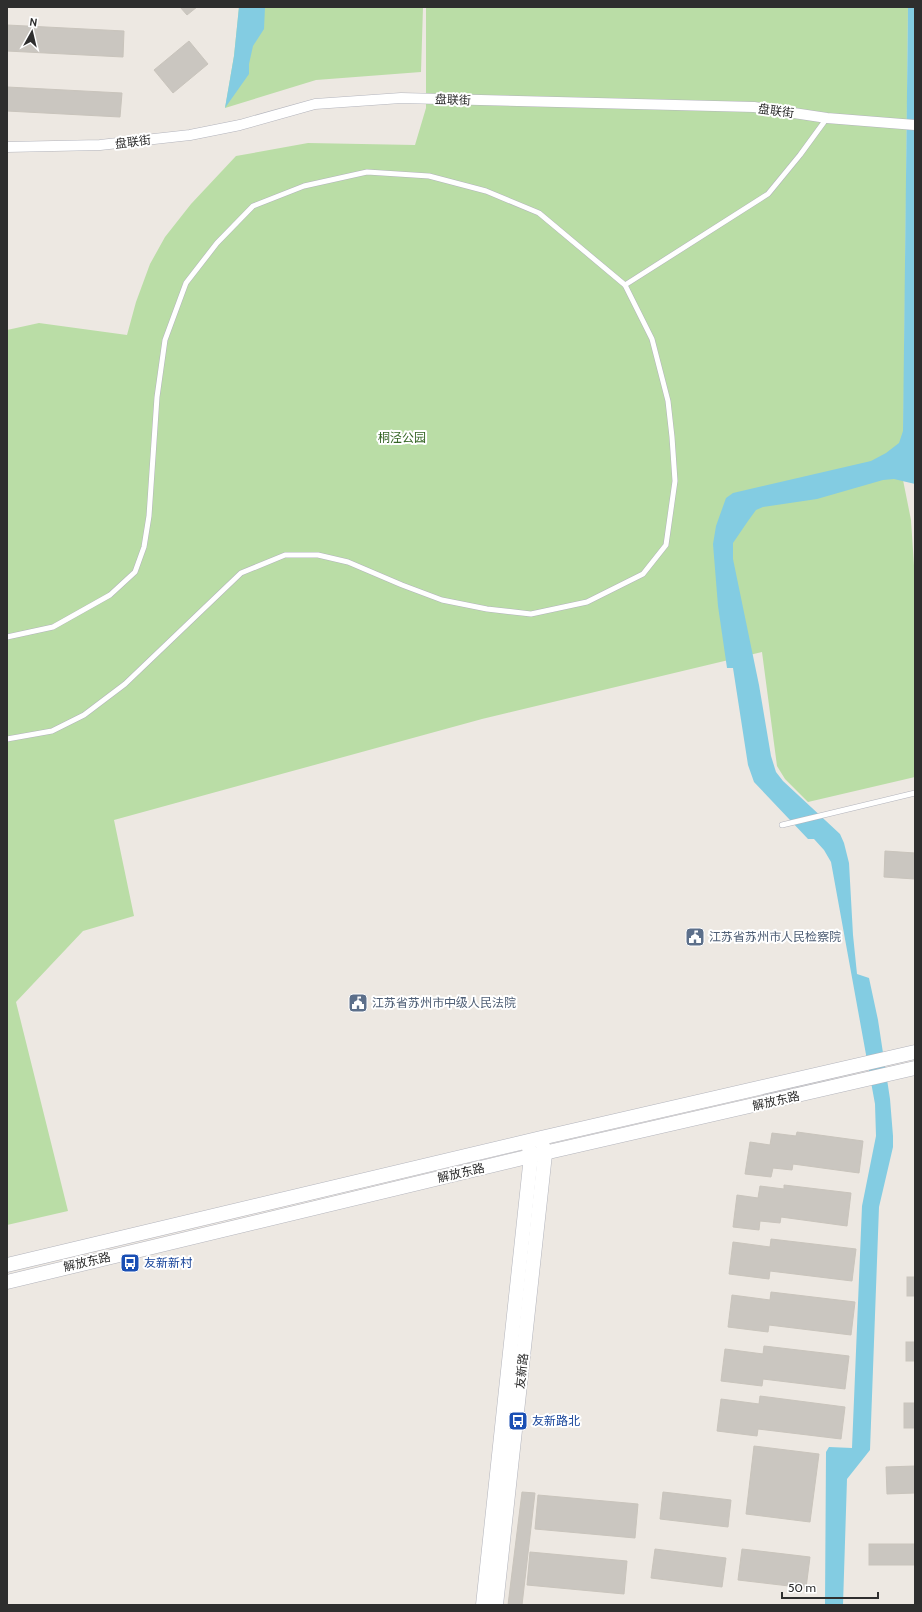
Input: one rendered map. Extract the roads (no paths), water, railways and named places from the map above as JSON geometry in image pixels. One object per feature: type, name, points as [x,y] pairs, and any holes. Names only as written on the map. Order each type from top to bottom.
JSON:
[{"type":"main road","name":"解放东路","points":[[7,1265],[534,1140],[915,1052]]},
{"type":"main road","name":"解放东路","points":[[7,1282],[538,1155],[915,1068]]},
{"type":"main road","name":"友新路","points":[[496,1605],[538,1155],[534,1140]]},
{"type":"main road","name":"友新路","points":[[483,1605],[538,1155]]},
{"type":"street","name":"盘联街","points":[[7,147],[100,145],[190,135],[240,125],[315,104],[401,98],[754,107],[827,118],[915,126]]},
{"type":"lane","points":[[625,285],[768,194],[800,155],[827,118]]},
{"type":"lane","points":[[7,637],[53,628],[110,595],[135,572],[144,547],[149,516],[157,397],[165,340],[186,283],[218,243],[253,206],[304,186],[367,172],[429,176],[486,191],[539,213],[625,285],[652,339],[668,401],[675,474],[666,545],[643,574],[587,602],[531,614],[487,609],[442,600],[341,560],[318,555],[286,555],[241,573],[125,684],[84,715],[52,731],[7,739]]},
{"type":"lane","points":[[782,825],[915,793]]},
{"type":"water","points":[[239,7],[265,7],[264,29],[253,46],[249,64],[249,74],[225,108],[234,56]]},
{"type":"water","points":[[908,7],[915,7],[915,484],[894,479],[883,480],[817,499],[763,507],[756,510],[733,543],[733,559],[759,685],[771,756],[776,772],[783,781],[840,834],[844,843],[849,863],[857,974],[869,978],[878,1020],[890,1099],[893,1147],[879,1207],[870,1450],[847,1479],[843,1605],[825,1605],[826,1452],[829,1447],[852,1448],[862,1206],[876,1136],[875,1104],[831,862],[824,850],[814,839],[808,839],[754,782],[748,765],[733,668],[727,668],[718,606],[713,544],[716,526],[726,498],[733,493],[871,461],[886,453],[899,443],[903,431]]},
{"type":"place","name":"江苏省苏州市人民检察院","points":[[695,937]]},
{"type":"place","name":"江苏省苏州市中级人民法院","points":[[358,1003]]},
{"type":"place","name":"友新新村","points":[[130,1263]]},
{"type":"place","name":"友新路北","points":[[518,1421]]},
{"type":"park label","name":"桐泾公园","points":[[402,438]]}]
